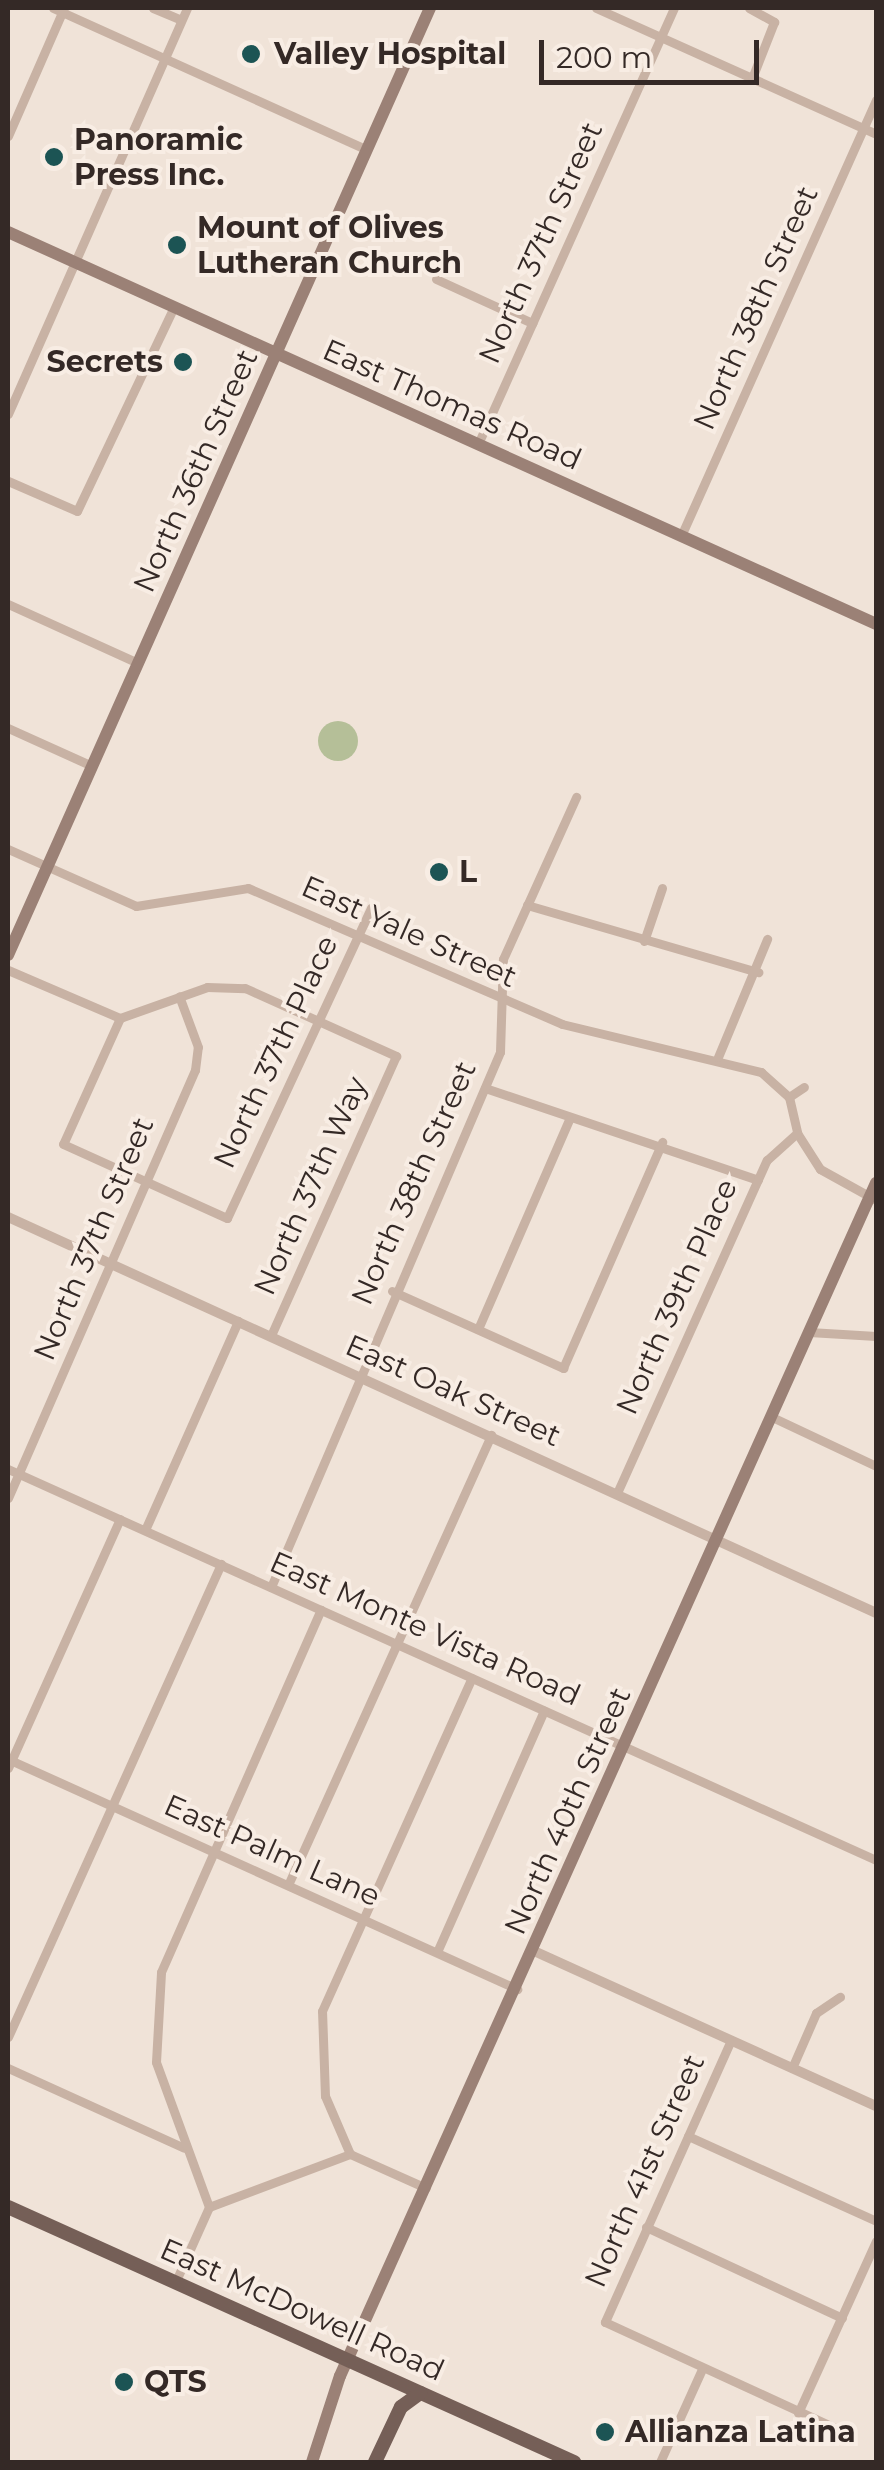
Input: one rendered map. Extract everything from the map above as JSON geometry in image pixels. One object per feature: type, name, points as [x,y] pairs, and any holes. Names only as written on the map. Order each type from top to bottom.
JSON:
[{"type":"main road","name":"North 36th Street","points":[[8,955],[430,8]]},
{"type":"main road","name":"East Thomas Road","points":[[8,232],[876,624]]},
{"type":"main road","name":"North 40th Street","points":[[312,2462],[347,2361],[873,1198],[876,1182]]},
{"type":"main road","name":"East McDowell Road","points":[[8,2208],[574,2462]]},
{"type":"main road","points":[[375,2462],[401,2407],[420,2394]]},
{"type":"street","points":[[153,8],[181,20]]},
{"type":"street","points":[[8,414],[187,8]]},
{"type":"street","points":[[596,8],[876,134]]},
{"type":"street","name":"North 37th Street","points":[[478,444],[674,8]]},
{"type":"street","points":[[749,8],[774,22],[752,78]]},
{"type":"street","points":[[8,136],[60,9],[366,149]]},
{"type":"street","name":"North 38th Street","points":[[682,536],[876,100]]},
{"type":"street","points":[[436,279],[532,323]]},
{"type":"street","points":[[8,481],[77,511],[174,308]]},
{"type":"street","points":[[8,604],[138,663]]},
{"type":"street","points":[[8,728],[92,766]]},
{"type":"street","name":"North 38th Street","points":[[271,1587],[362,1378],[392,1292],[504,1041],[503,960],[576,797]]},
{"type":"street","name":"East Yale Street","points":[[8,849],[136,906],[248,888],[501,1001],[562,1024],[718,1057],[761,1072],[789,1097]]},
{"type":"street","points":[[644,941],[662,888]]},
{"type":"street","points":[[527,905],[758,972]]},
{"type":"street","name":"North 37th Place","points":[[144,1180],[228,1218],[315,1017],[371,908]]},
{"type":"street","points":[[718,1057],[730,1012],[758,972],[766,939]]},
{"type":"street","points":[[8,970],[120,1018],[180,996],[233,985],[315,1017]]},
{"type":"street","name":"North 37th Street","points":[[8,1498],[198,1059],[180,996]]},
{"type":"street","name":"North 37th Way","points":[[271,1336],[396,1056],[315,1017]]},
{"type":"street","points":[[120,1018],[63,1144],[144,1180]]},
{"type":"street","points":[[485,1088],[569,1120],[662,1142],[758,1180]]},
{"type":"street","points":[[804,1088],[789,1097],[797,1133],[820,1169],[873,1198]]},
{"type":"street","points":[[478,1330],[569,1120]]},
{"type":"street","name":"North 39th Place","points":[[617,1493],[758,1180],[797,1133]]},
{"type":"street","points":[[392,1292],[563,1368],[662,1142]]},
{"type":"street","name":"East Oak Street","points":[[8,1217],[876,1612]]},
{"type":"street","points":[[145,1530],[238,1321]]},
{"type":"street","points":[[810,1332],[876,1336]]},
{"type":"street","points":[[772,1417],[876,1466]]},
{"type":"street","points":[[288,1885],[394,1643],[491,1436]]},
{"type":"street","name":"East Monte Vista Road","points":[[8,1469],[876,1860]]},
{"type":"street","points":[[9,1762],[120,1519]]},
{"type":"street","points":[[8,2037],[221,1564]]},
{"type":"street","points":[[209,2208],[184,2148],[156,2062],[156,2004],[164,1962],[322,1610]]},
{"type":"street","points":[[426,2188],[350,2154],[325,2096],[318,2031],[363,1919],[472,1678]]},
{"type":"street","points":[[437,1952],[544,1710]]},
{"type":"street","name":"East Palm Lane","points":[[9,1762],[517,1988]]},
{"type":"street","points":[[534,1951],[876,2106]]},
{"type":"street","points":[[792,2068],[816,2013],[840,1997]]},
{"type":"street","name":"North 41st Street","points":[[702,2369],[605,2322],[731,2040]]},
{"type":"street","points":[[8,2068],[184,2148]]},
{"type":"street","points":[[688,2136],[876,2221]]},
{"type":"street","points":[[175,2283],[209,2208],[350,2154]]},
{"type":"street","points":[[646,2228],[842,2318]]},
{"type":"street","points":[[798,2413],[876,2241]]},
{"type":"street","points":[[660,2462],[702,2369],[846,2433]]},
{"type":"green space","points":[[338,721],[352,727],[358,741],[352,755],[338,761],[324,755],[318,741],[324,727]]},
{"type":"place","name":"Valley Hospital","points":[[251,54]]},
{"type":"place","name":"Panoramic Press Inc.","points":[[54,157]]},
{"type":"place","name":"Mount of Olives Lutheran Church","points":[[177,245]]},
{"type":"place","name":"Secrets","points":[[183,362]]},
{"type":"place","name":"L","points":[[439,872]]},
{"type":"place","name":"QTS","points":[[124,2382]]},
{"type":"place","name":"Allianza Latina","points":[[605,2432]]}]
